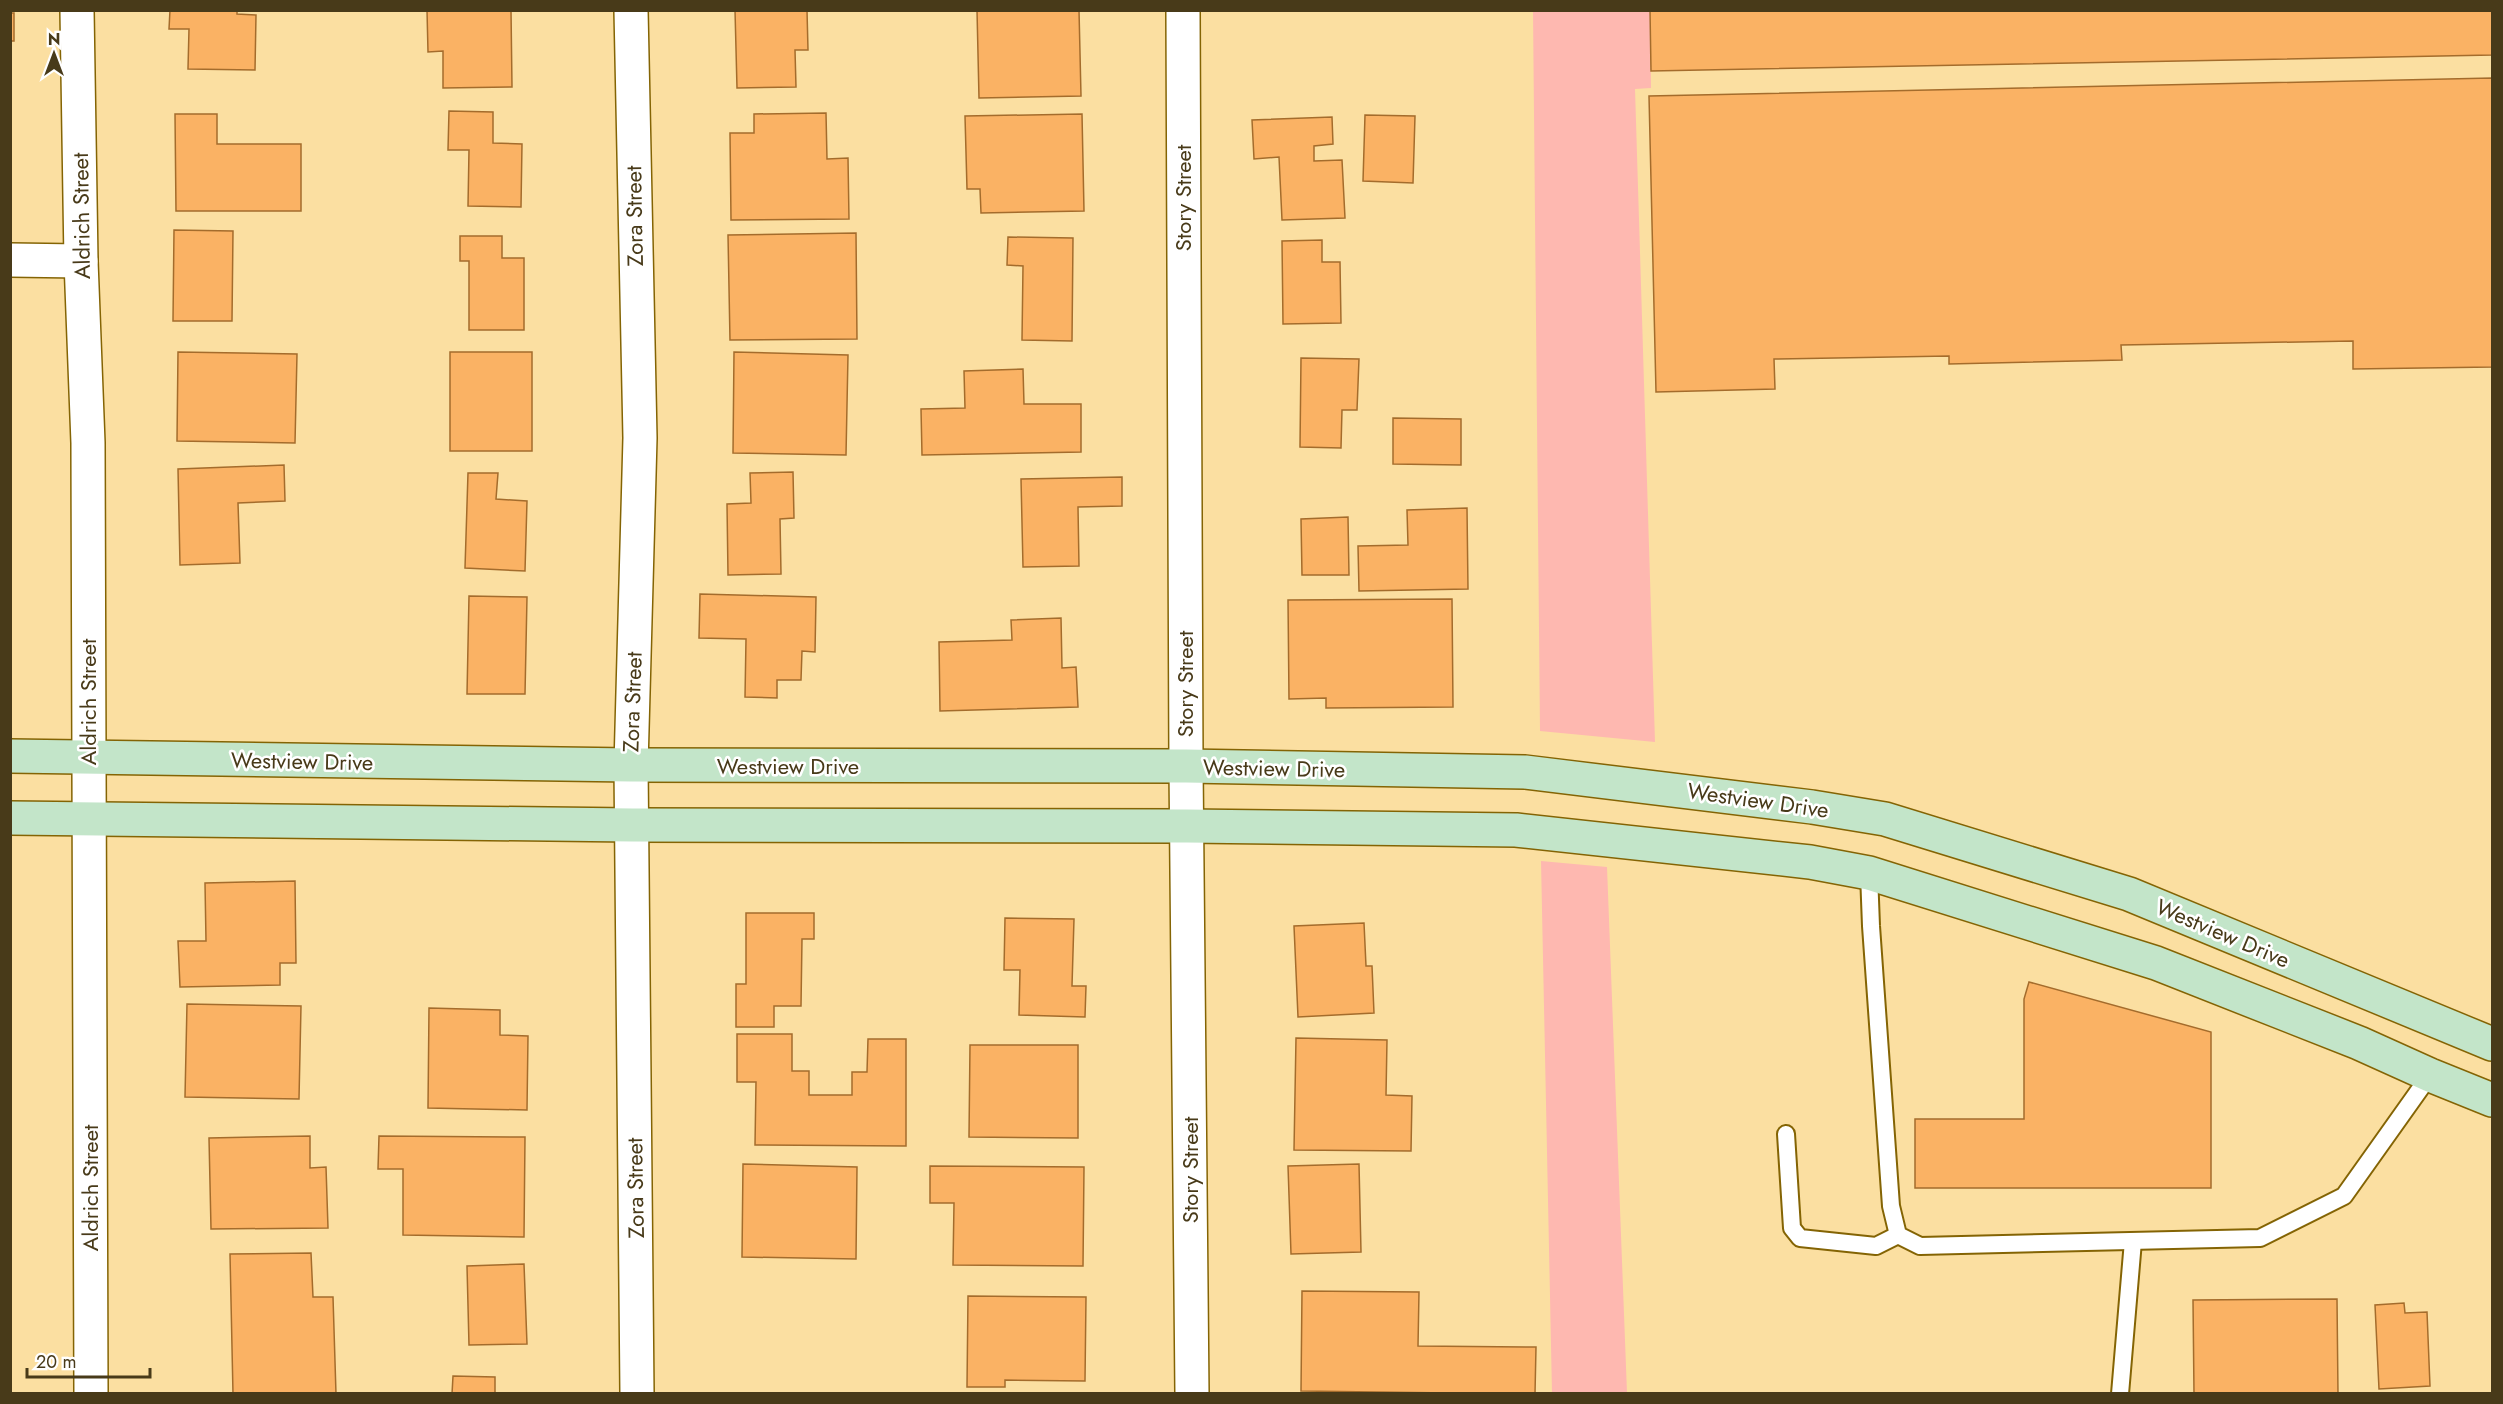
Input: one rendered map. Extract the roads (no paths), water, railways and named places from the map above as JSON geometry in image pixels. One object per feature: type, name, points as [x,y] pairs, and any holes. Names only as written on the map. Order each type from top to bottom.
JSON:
[{"type":"main road","name":"Westview Drive","points":[[10,756],[631,765],[1186,766],[1525,772],[1812,807],[1886,819],[2129,894],[2493,1044]]},
{"type":"main road","points":[[10,818],[632,825],[1187,826],[1515,830],[1810,862],[1869,873],[2156,963],[2359,1043],[2493,1100]]},
{"type":"street","name":"Aldrich Street","points":[[77,10],[81,261],[88,443],[91,1394]]},
{"type":"street","name":"Zora Street","points":[[631,10],[640,438],[631,765],[637,1394]]},
{"type":"street","name":"Story Street","points":[[1183,10],[1186,766],[1192,1394]]},
{"type":"street","points":[[10,260],[81,261]]},
{"type":"lane","points":[[1869,873],[1870,926],[1891,1206],[1898,1235],[1920,1246],[2260,1238],[2344,1196],[2430,1075]]},
{"type":"lane","points":[[1786,1134],[1792,1228],[1800,1238],[1876,1246],[1898,1235]]},
{"type":"lane","points":[[2120,1394],[2133,1241]]}]
